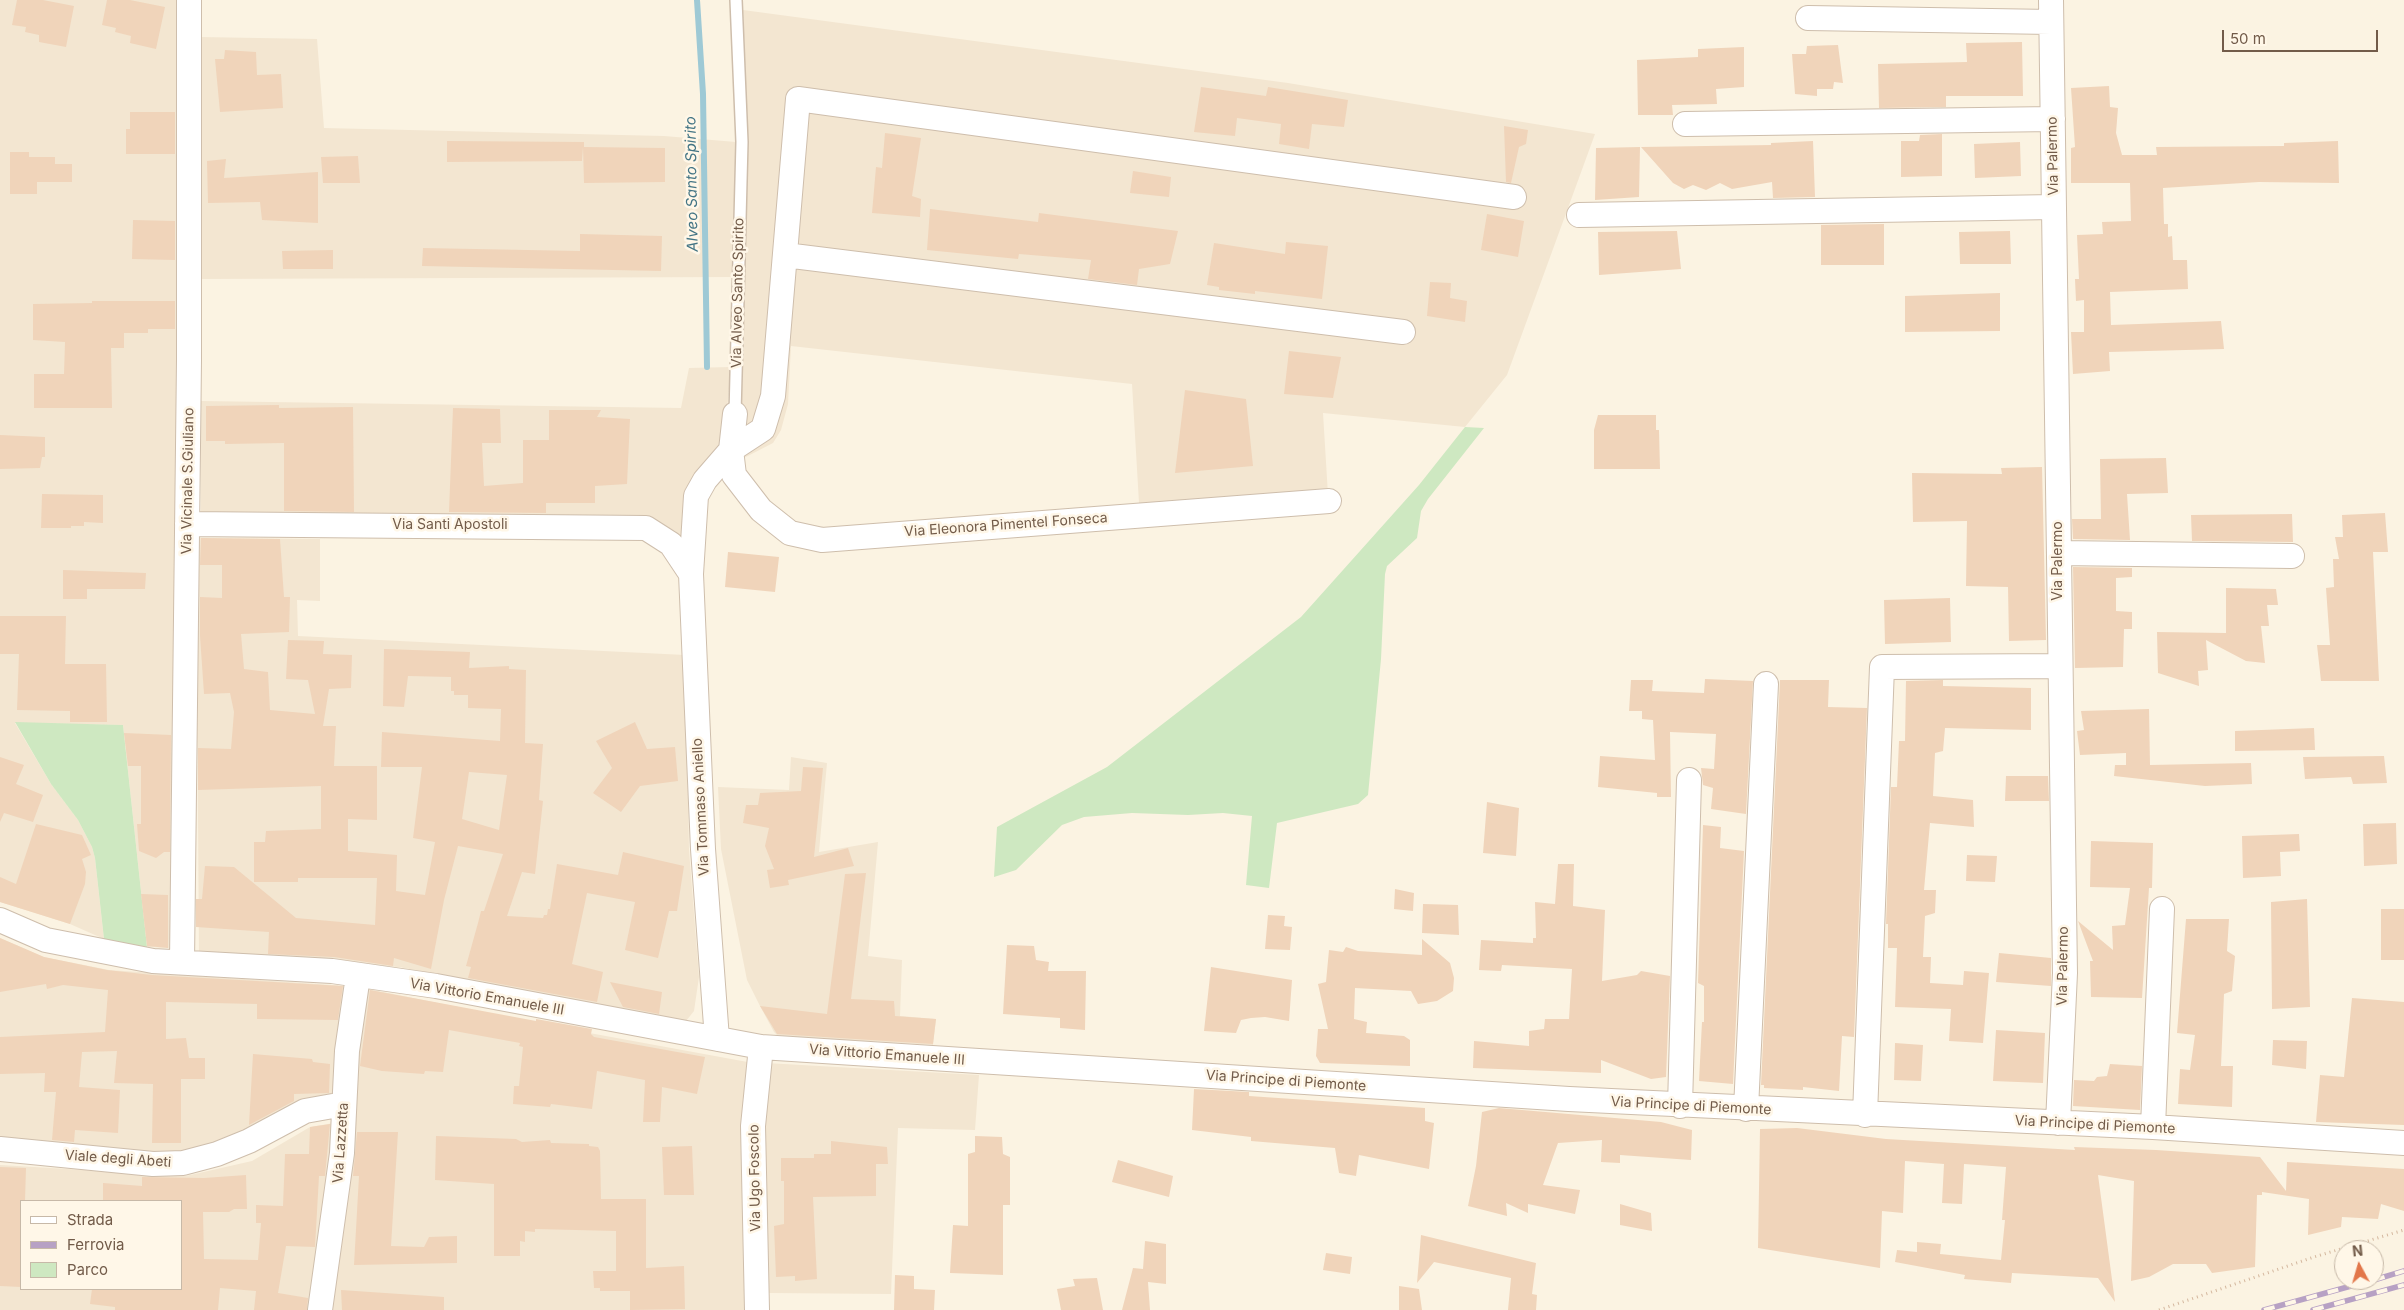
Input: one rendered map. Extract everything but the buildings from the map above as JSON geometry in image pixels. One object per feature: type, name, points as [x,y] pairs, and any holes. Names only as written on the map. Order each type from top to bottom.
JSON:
[{"type":"street","name":"Via Vicinale S.Giuliano","points":[[182,962],[190,0]]},
{"type":"street","points":[[1808,18],[2051,11]]},
{"type":"street","name":"Via Palermo","points":[[2051,11],[2059,666],[2065,973],[2058,1123]]},
{"type":"street","points":[[691,574],[696,496],[705,480],[731,450],[763,429],[774,396],[798,99],[1514,197]]},
{"type":"street","points":[[1685,124],[2053,119]]},
{"type":"street","points":[[1579,215],[2054,208]]},
{"type":"street","points":[[785,255],[1403,332]]},
{"type":"street","name":"Via Alveo Santo Spirito","points":[[731,450],[735,414]]},
{"type":"street","name":"Via Eleonora Pimentel Fonseca","points":[[731,450],[734,475],[761,510],[790,534],[822,540],[1329,501]]},
{"type":"street","name":"Via Santi Apostoli","points":[[187,524],[646,528],[670,544],[691,574]]},
{"type":"street","points":[[2059,553],[2292,556]]},
{"type":"street","name":"Via Tommaso Aniello","points":[[691,574],[702,849],[718,1039]]},
{"type":"street","points":[[1865,1115],[1882,667],[2059,666]]},
{"type":"street","points":[[1746,1109],[1766,684]]},
{"type":"street","points":[[1680,1106],[1689,780]]},
{"type":"street","points":[[2153,1128],[2162,910]]},
{"type":"street","name":"Via Vittorio Emanuele III","points":[[0,920],[46,940],[153,960],[332,971],[436,986],[761,1047],[978,1061]]},
{"type":"street","name":"Via Lazzetta","points":[[320,1310],[342,1153],[347,1051],[358,976]]},
{"type":"street","name":"Via Ugo Foscolo","points":[[756,1310],[753,1126],[761,1047]]},
{"type":"street","name":"Via Principe di Piemonte","points":[[978,1061],[1680,1106],[2058,1123],[2404,1143]]},
{"type":"street","name":"Viale degli Abeti","points":[[0,1149],[152,1164],[183,1163],[217,1154],[249,1141],[304,1111],[344,1104]]},
{"type":"lane","name":"Via Alveo Santo Spirito","points":[[735,414],[742,142],[736,0]]},
{"type":"path","points":[[2159,1310],[2314,1257],[2404,1230]]},
{"type":"shaded area","points":[[0,0],[184,0],[171,948],[147,947],[123,725],[15,723],[51,784],[78,820],[92,847],[95,858],[104,939],[70,924],[0,902]]},
{"type":"shaded area","points":[[743,10],[1288,83],[1595,134],[1507,375],[1465,427],[1323,413],[1328,495],[1139,503],[1132,384],[791,346],[788,404],[781,430],[773,443],[740,460],[748,142]]},
{"type":"shaded area","points":[[200,37],[317,39],[324,128],[664,136],[736,142],[733,277],[200,279]]},
{"type":"shaded area","points":[[731,367],[722,463],[687,547],[675,531],[652,520],[201,514],[201,401],[681,408],[689,368]]},
{"type":"shaded area","points":[[196,538],[320,539],[320,601],[297,600],[298,636],[685,655],[689,850],[699,977],[694,1011],[686,1021],[399,967],[257,957],[199,956]]},
{"type":"shaded area","points":[[791,757],[827,763],[819,852],[878,842],[868,956],[902,960],[900,1016],[936,1019],[933,1045],[871,1041],[868,1043],[782,1040],[774,1032],[747,980],[721,849],[718,787],[789,790]]},
{"type":"shaded area","points":[[0,938],[44,957],[109,970],[347,986],[335,1095],[239,1140],[177,1155],[0,1141]]},
{"type":"shaded area","points":[[363,988],[753,1063],[748,1310],[330,1310]]},
{"type":"shaded area","points":[[766,1063],[979,1075],[975,1130],[898,1128],[891,1294],[769,1293],[764,1138]]},
{"type":"shaded area","points":[[334,1123],[330,1176],[308,1310],[0,1310],[0,1165],[186,1176],[252,1161],[310,1127]]},
{"type":"green space","points":[[1465,427],[1484,428],[1428,499],[1421,511],[1417,538],[1387,566],[1381,659],[1368,795],[1358,804],[1277,823],[1269,888],[1246,885],[1252,816],[1223,813],[1188,815],[1132,813],[1084,817],[1062,825],[1016,870],[994,877],[997,827],[1107,767],[1301,617],[1419,485]]},
{"type":"green space","points":[[15,722],[123,725],[147,947],[111,943],[104,939],[95,858],[92,847],[78,820],[51,784]]},
{"type":"waterway","name":"Alveo Santo Spirito","points":[[697,0],[703,94],[707,367]]},
{"type":"railway","points":[[2384,1277],[2404,1271]]},
{"type":"railway","points":[[2313,1310],[2404,1285]]},
{"type":"railway","points":[[2264,1310],[2337,1290]]}]
